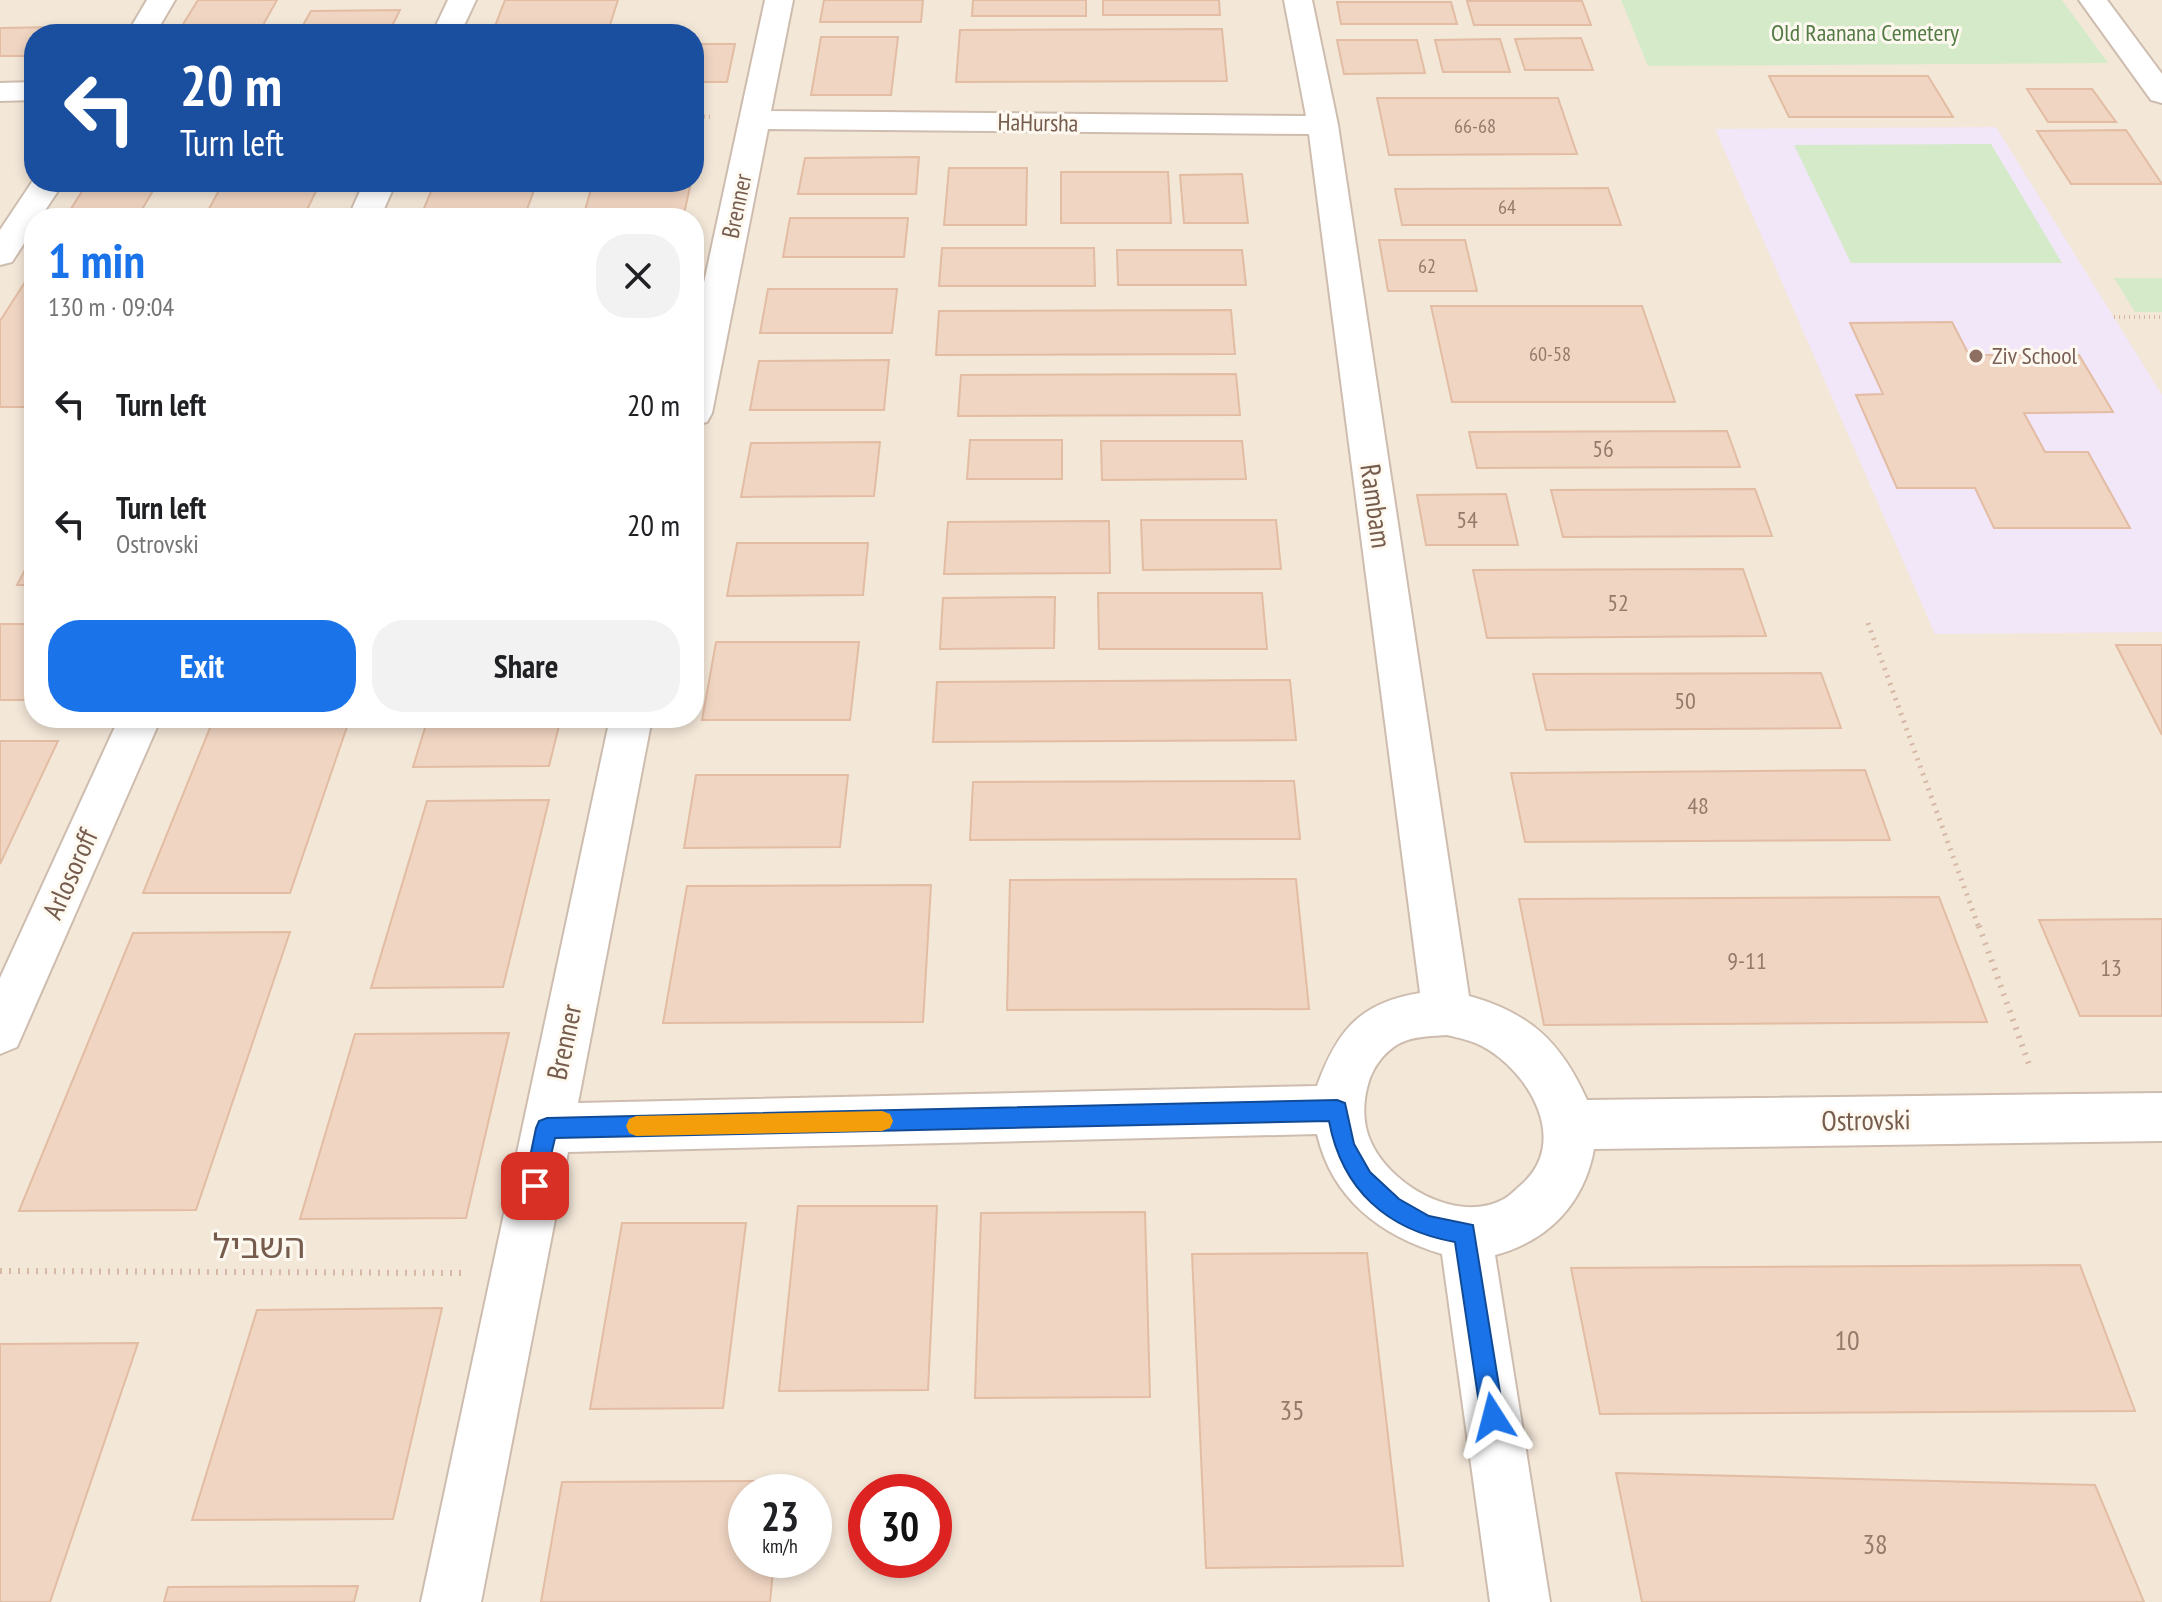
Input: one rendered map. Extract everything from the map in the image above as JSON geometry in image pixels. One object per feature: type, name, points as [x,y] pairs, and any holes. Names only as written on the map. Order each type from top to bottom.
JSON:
[{"type":"street","points":[[147,24],[161,0]]},
{"type":"street","points":[[451,24],[462,0]]},
{"type":"street","name":"Brenner","points":[[704,364],[779,0]]},
{"type":"street","name":"Rambam","points":[[1298,0],[1323,125],[1447,1013]]},
{"type":"street","points":[[2093,0],[2162,94]]},
{"type":"street","points":[[0,92],[24,91]]},
{"type":"street","name":"HaHursha","points":[[754,120],[1323,125]]},
{"type":"street","points":[[0,255],[24,218]]},
{"type":"street","name":"Arlosoroff","points":[[0,1031],[136,728]]},
{"type":"street","name":"Brenner","points":[[451,1602],[629,728]]},
{"type":"street","points":[[1447,1013],[1481,1020],[1513,1037],[1540,1061],[1559,1092],[1569,1125],[1566,1167],[1545,1202],[1510,1226],[1465,1233],[1427,1226],[1391,1207],[1363,1179],[1344,1146],[1337,1110],[1343,1078],[1358,1049],[1382,1028],[1413,1016],[1447,1013]]},
{"type":"street","points":[[547,1128],[1337,1110]]},
{"type":"street","name":"Ostrovski","points":[[1569,1125],[2162,1117]]},
{"type":"street","points":[[1465,1233],[1520,1602]]},
{"type":"path","points":[[2114,317],[2162,317]]},
{"type":"path","points":[[1868,623],[2049,1117]]},
{"type":"path","name":"השביל","points":[[0,1271],[517,1273]]},
{"type":"shaded area","points":[[0,0],[2162,0],[2162,1602],[0,1602]]},
{"type":"shaded area","name":"Ziv School","points":[[1996,127],[2162,395],[2162,632],[1935,634],[1715,129]]},
{"type":"green space","name":"Old Raanana Cemetery","points":[[1621,0],[2062,0],[2108,63],[1648,66]]},
{"type":"green space","points":[[1991,144],[2062,263],[1851,263],[1794,145]]},
{"type":"green space","points":[[2114,278],[2162,278],[2162,312],[2135,312]]},
{"type":"building","points":[[198,0],[277,0],[264,24],[183,24]]},
{"type":"building","points":[[505,0],[618,0],[610,24],[496,24]]},
{"type":"building","points":[[824,0],[923,0],[921,22],[820,22]]},
{"type":"building","points":[[973,0],[1086,0],[1086,16],[972,16]]},
{"type":"building","points":[[1103,0],[1219,0],[1220,15],[1103,15]]},
{"type":"building","points":[[1467,1],[1582,1],[1591,25],[1474,25]]},
{"type":"building","points":[[1337,2],[1451,2],[1457,24],[1341,24]]},
{"type":"building","points":[[400,10],[393,24],[304,24],[311,11]]},
{"type":"building","points":[[0,28],[24,28],[24,56],[0,56]]},
{"type":"building","points":[[1222,29],[1227,81],[956,82],[960,30]]},
{"type":"building","points":[[821,37],[898,37],[891,95],[811,95]]},
{"type":"building","points":[[1581,38],[1593,70],[1525,70],[1515,39]]},
{"type":"building","points":[[1500,39],[1510,72],[1443,72],[1435,40]]},
{"type":"building","points":[[1337,40],[1417,40],[1425,73],[1344,74]]},
{"type":"building","points":[[704,44],[735,44],[727,82],[704,82]]},
{"type":"building","points":[[1769,76],[1928,76],[1953,117],[1789,117]]},
{"type":"building","points":[[2027,89],[2092,89],[2116,122],[2048,122]]},
{"type":"building","points":[[1377,98],[1558,98],[1577,154],[1389,155]]},
{"type":"building","points":[[2126,130],[2162,184],[2071,184],[2037,131]]},
{"type":"building","points":[[919,157],[916,194],[798,194],[805,158]]},
{"type":"building","points":[[949,168],[1027,168],[1026,225],[944,225]]},
{"type":"building","points":[[1061,172],[1168,172],[1171,223],[1061,223]]},
{"type":"building","points":[[1242,174],[1248,223],[1184,223],[1180,175]]},
{"type":"building","points":[[1608,188],[1621,225],[1402,225],[1395,189]]},
{"type":"building","points":[[82,192],[152,192],[143,208],[71,208]]},
{"type":"building","points":[[218,192],[316,192],[308,208],[209,208]]},
{"type":"building","points":[[431,192],[533,192],[527,208],[424,208]]},
{"type":"building","points":[[590,192],[689,192],[685,208],[586,208]]},
{"type":"building","points":[[790,218],[908,218],[904,257],[783,257]]},
{"type":"building","points":[[1379,240],[1465,240],[1477,291],[1388,291]]},
{"type":"building","points":[[942,248],[1094,248],[1095,286],[939,286]]},
{"type":"building","points":[[1117,250],[1242,250],[1246,285],[1118,285]]},
{"type":"building","points":[[24,284],[24,407],[0,407],[0,321]]},
{"type":"building","points":[[768,289],[897,289],[892,333],[760,333]]},
{"type":"building","points":[[1431,306],[1642,306],[1675,402],[1452,402]]},
{"type":"building","points":[[1231,310],[1235,354],[936,355],[939,311]]},
{"type":"building","points":[[1952,322],[1969,355],[2079,355],[2113,412],[2024,413],[2045,452],[2088,452],[2130,528],[1994,528],[1975,488],[1897,488],[1856,395],[1883,394],[1850,323]]},
{"type":"building","points":[[889,360],[884,410],[750,410],[759,361]]},
{"type":"building","points":[[1236,374],[1240,415],[958,416],[961,375]]},
{"type":"building","points":[[1727,431],[1740,467],[1477,468],[1469,432]]},
{"type":"building","points":[[970,440],[1062,440],[1062,479],[967,479]]},
{"type":"building","points":[[1101,441],[1242,441],[1246,479],[1102,480]]},
{"type":"building","points":[[880,442],[874,496],[741,497],[751,443]]},
{"type":"building","points":[[1755,489],[1772,536],[1563,537],[1551,490]]},
{"type":"building","points":[[1506,494],[1518,545],[1426,545],[1417,495]]},
{"type":"building","points":[[1141,520],[1276,520],[1281,569],[1143,570]]},
{"type":"building","points":[[1109,521],[1110,573],[944,574],[948,522]]},
{"type":"building","points":[[737,543],[868,543],[863,595],[727,596]]},
{"type":"building","points":[[1743,569],[1766,636],[1487,638],[1473,570]]},
{"type":"building","points":[[24,572],[24,585],[17,585]]},
{"type":"building","points":[[1098,593],[1262,593],[1267,649],[1099,649]]},
{"type":"building","points":[[1055,597],[1054,648],[940,649],[943,598]]},
{"type":"building","points":[[0,624],[24,624],[24,700],[0,700]]},
{"type":"building","points":[[716,642],[859,642],[850,720],[704,720]]},
{"type":"building","points":[[2116,645],[2162,645],[2162,735]]},
{"type":"building","points":[[1821,673],[1841,728],[1546,730],[1533,674]]},
{"type":"building","points":[[1290,680],[1296,740],[933,742],[937,682]]},
{"type":"building","points":[[210,728],[347,728],[290,893],[143,893]]},
{"type":"building","points":[[425,728],[558,728],[549,766],[413,767]]},
{"type":"building","points":[[0,741],[58,741],[0,864]]},
{"type":"building","points":[[1865,770],[1890,840],[1525,842],[1511,773]]},
{"type":"building","points":[[696,775],[848,775],[840,847],[684,848]]},
{"type":"building","points":[[1294,781],[1300,839],[970,840],[973,782]]},
{"type":"building","points":[[549,800],[503,987],[371,988],[427,801]]},
{"type":"building","points":[[1296,879],[1309,1009],[1007,1010],[1010,880]]},
{"type":"building","points":[[931,885],[923,1022],[663,1023],[687,886]]},
{"type":"building","points":[[1939,897],[1987,1022],[1544,1025],[1519,899]]},
{"type":"building","points":[[2162,919],[2162,1016],[2080,1016],[2039,920]]},
{"type":"building","points":[[290,932],[196,1210],[19,1211],[133,933]]},
{"type":"building","points":[[509,1033],[466,1218],[300,1219],[355,1034]]},
{"type":"building","points":[[798,1206],[937,1206],[928,1390],[779,1391]]},
{"type":"building","points":[[1145,1212],[1150,1397],[975,1398],[981,1213]]},
{"type":"building","points":[[622,1223],[746,1223],[723,1408],[590,1409]]},
{"type":"building","points":[[1367,1253],[1403,1566],[1206,1568],[1192,1254]]},
{"type":"building","points":[[2080,1265],[2135,1411],[1600,1414],[1571,1268]]},
{"type":"building","points":[[442,1308],[393,1519],[192,1520],[257,1310]]},
{"type":"building","points":[[138,1343],[50,1602],[0,1602],[0,1344]]},
{"type":"building","points":[[1616,1473],[2095,1485],[2144,1602],[1642,1602]]},
{"type":"building","points":[[728,1481],[728,1578],[772,1578],[770,1602],[541,1602],[562,1482]]},
{"type":"building","points":[[358,1586],[354,1602],[164,1602],[168,1587]]},
{"type":"slow traffic","points":[[636,1126],[882,1121]]},
{"type":"place","name":"Ziv School","points":[[1976,356]]},
{"type":"route","points":[[535,1186],[547,1128],[1337,1110],[1344,1146],[1363,1179],[1391,1207],[1427,1226],[1465,1233],[1493,1417]]}]
